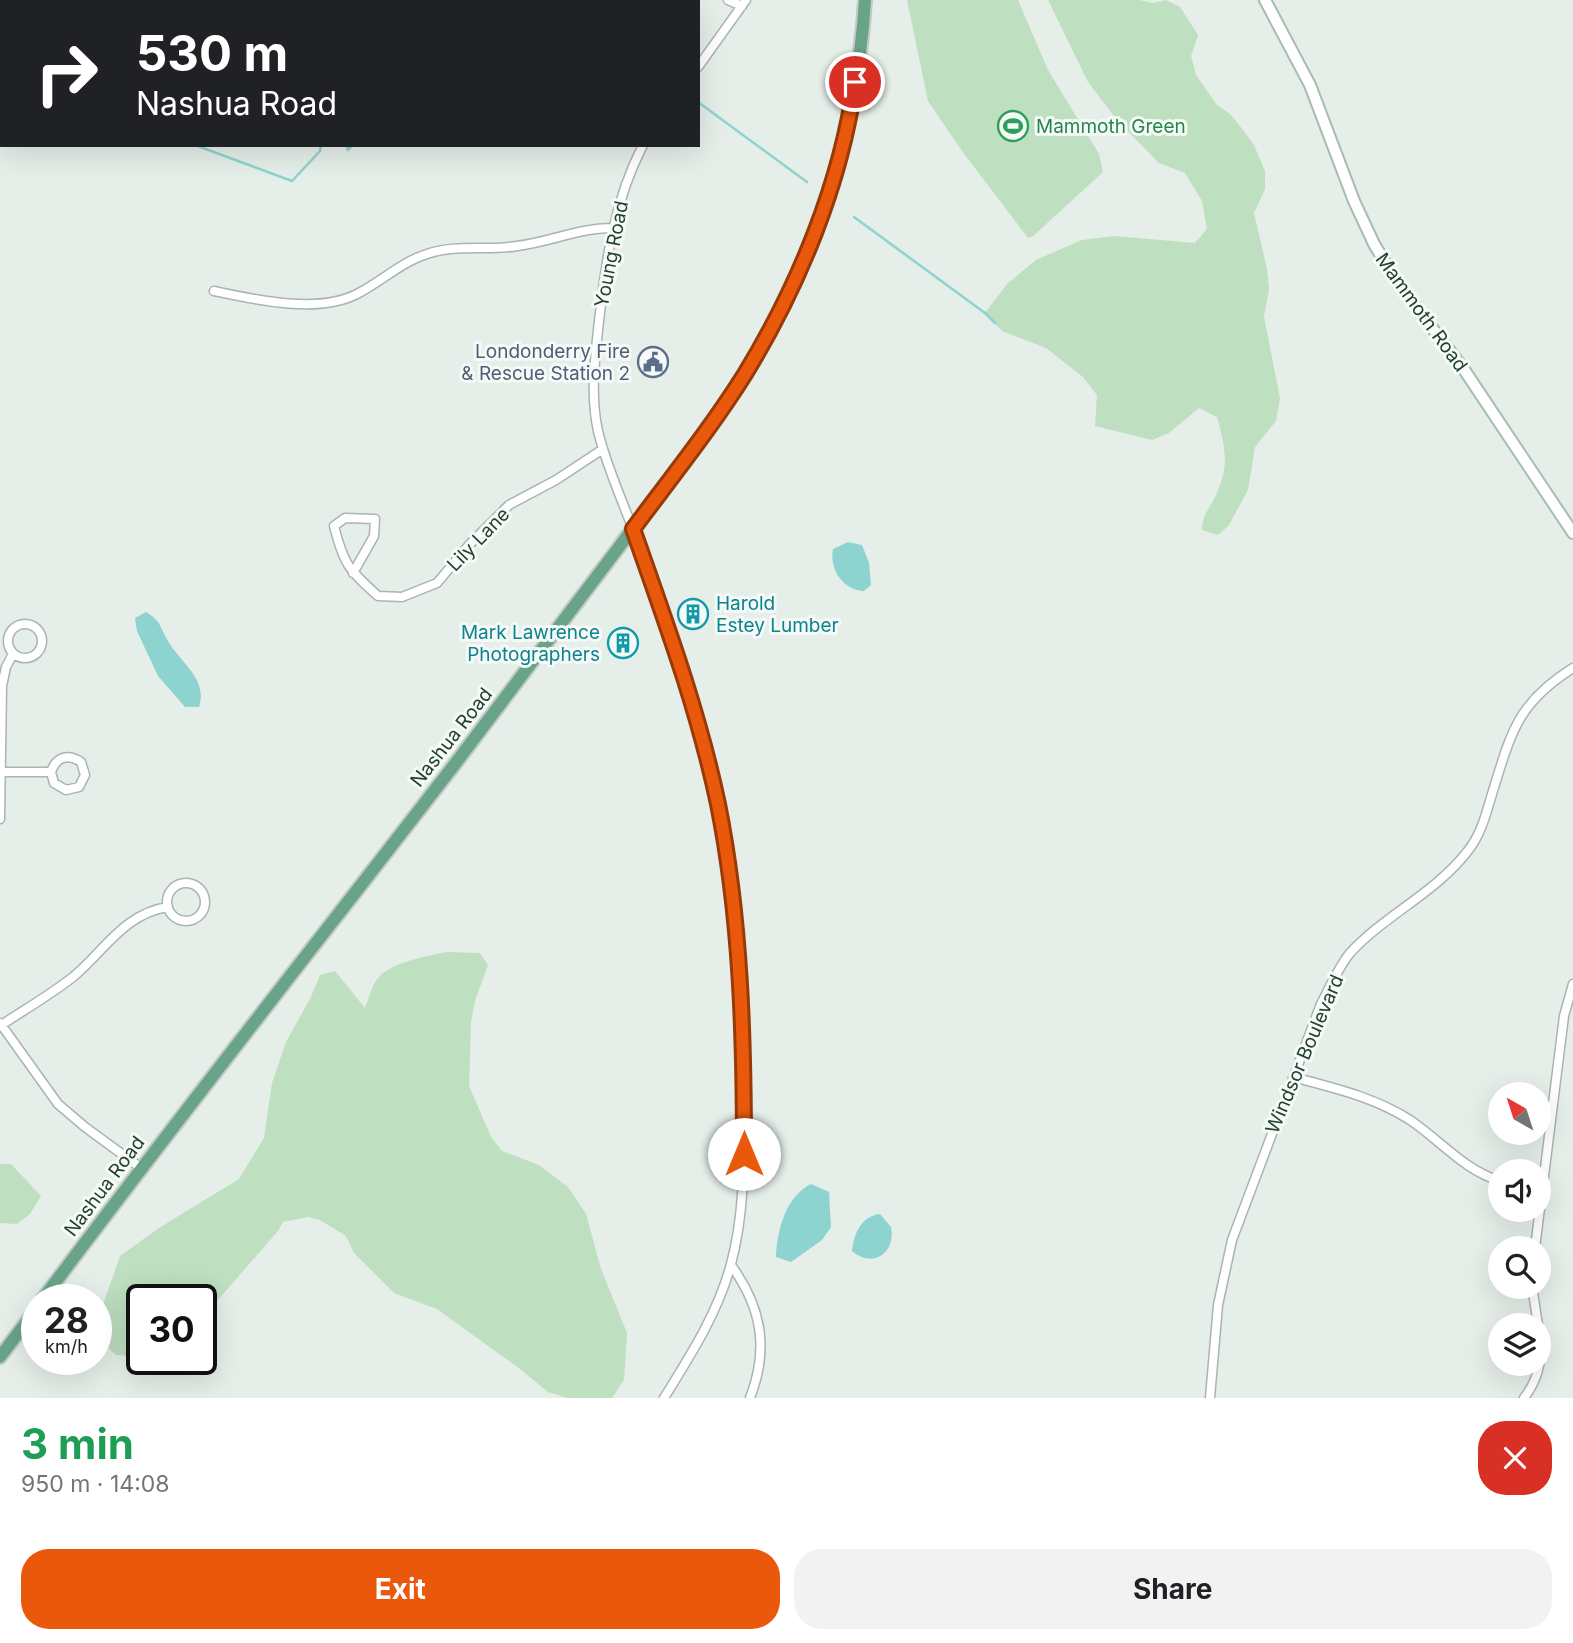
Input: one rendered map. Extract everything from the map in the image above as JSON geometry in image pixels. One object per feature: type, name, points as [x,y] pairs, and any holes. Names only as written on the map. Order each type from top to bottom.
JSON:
[{"type":"main road","name":"Nashua Road","points":[[54,1284],[633,529],[744,376],[789,292],[836,166],[860,55],[865,0]]},
{"type":"main road","name":"Mammoth Road","points":[[1265,0],[1310,85],[1354,201],[1374,244],[1399,285],[1463,368],[1573,533]]},
{"type":"main road","points":[[0,1357],[21,1329]]},
{"type":"street","points":[[700,64],[744,3],[728,0]]},
{"type":"street","name":"Young Road","points":[[642,147],[612,228],[603,281],[594,403],[603,449],[665,615],[695,714],[718,805],[728,867],[743,1010],[742,1193],[738,1233],[731,1265],[705,1329],[664,1398]]},
{"type":"street","points":[[214,291],[243,298],[330,303],[357,294],[414,259],[431,252],[516,247],[587,229],[612,228]]},
{"type":"street","name":"Lily Lane","points":[[353,573],[374,536],[375,519],[345,518],[334,526],[341,555],[353,573],[378,596],[402,597],[437,583],[469,545],[509,505],[556,480],[603,449]]},
{"type":"street","points":[[27,624],[37,630],[42,639],[38,652],[26,658],[13,654],[8,640],[13,629],[27,624]]},
{"type":"street","points":[[0,819],[2,686],[6,667],[13,654]]},
{"type":"street","name":"Windsor Boulevard","points":[[1210,1398],[1218,1305],[1232,1240],[1321,1004],[1345,960],[1372,932],[1446,874],[1468,851],[1484,821],[1518,722],[1546,685],[1573,668]]},
{"type":"street","points":[[71,757],[81,762],[85,775],[79,787],[66,790],[54,783],[51,772],[60,759],[71,757]]},
{"type":"street","points":[[2,772],[51,772]]},
{"type":"street","points":[[181,884],[193,885],[204,895],[204,910],[194,920],[177,918],[168,907],[169,895],[181,884]]},
{"type":"street","points":[[141,1168],[58,1104],[1,1025],[74,976],[133,920],[151,910],[168,907]]},
{"type":"street","points":[[1544,1159],[1564,1016],[1573,984]]},
{"type":"street","points":[[1293,1077],[1361,1095],[1387,1106],[1423,1130],[1463,1163],[1488,1175]]},
{"type":"street","points":[[731,1265],[751,1298],[760,1329],[760,1367],[750,1398]]},
{"type":"street","points":[[1524,1398],[1537,1376]]},
{"type":"green space","name":"Mammoth Green","points":[[907,0],[1018,0],[1048,70],[1099,154],[1103,172],[1033,236],[1028,238],[928,101]]},
{"type":"green space","points":[[1048,0],[1139,0],[1153,3],[1166,0],[1180,7],[1198,35],[1191,56],[1196,75],[1216,104],[1231,115],[1254,145],[1265,171],[1265,189],[1254,213],[1267,269],[1269,289],[1264,317],[1280,398],[1276,421],[1255,447],[1248,490],[1229,525],[1218,535],[1202,530],[1204,517],[1219,488],[1224,468],[1223,439],[1217,417],[1199,408],[1169,433],[1152,440],[1095,426],[1097,395],[1083,377],[1046,348],[1002,331],[985,313],[1007,284],[1036,260],[1082,240],[1114,236],[1195,243],[1207,229],[1202,201],[1185,173],[1159,163],[1117,120],[1088,82]]},
{"type":"green space","points":[[447,952],[480,953],[488,965],[475,1001],[471,1022],[469,1086],[491,1137],[502,1151],[539,1165],[568,1187],[586,1214],[601,1269],[627,1333],[624,1380],[612,1398],[568,1398],[548,1392],[437,1309],[394,1293],[354,1253],[346,1236],[320,1220],[308,1217],[283,1222],[217,1301],[217,1284],[126,1284],[126,1356],[116,1355],[112,1351],[110,1284],[120,1256],[159,1228],[239,1179],[264,1138],[272,1083],[286,1042],[320,975],[335,971],[365,1008],[379,977],[392,967]]},
{"type":"green space","points":[[0,1164],[11,1164],[41,1196],[30,1214],[17,1224],[0,1223]]},
{"type":"water","points":[[848,542],[862,545],[869,563],[871,585],[864,591],[844,583],[833,564],[833,549]]},
{"type":"water","points":[[146,612],[158,622],[173,649],[197,679],[201,697],[199,707],[185,707],[158,676],[137,631],[135,618]]},
{"type":"water","points":[[811,1184],[829,1192],[831,1227],[822,1240],[791,1262],[776,1257],[778,1236],[789,1205],[802,1189]]},
{"type":"water","points":[[880,1214],[891,1227],[890,1244],[881,1256],[860,1256],[852,1251],[857,1232],[868,1218]]},
{"type":"waterway","points":[[700,103],[807,182]]},
{"type":"waterway","points":[[200,147],[292,181],[321,147]]},
{"type":"waterway","points":[[347,147],[348,150],[351,147]]},
{"type":"waterway","points":[[854,217],[995,323]]},
{"type":"place","name":"Mammoth Green","points":[[1013,126]]},
{"type":"place","name":"Londonderry Fire & Rescue Station 2","points":[[653,362]]},
{"type":"place","name":"Harold Estey Lumber","points":[[693,614]]},
{"type":"place","name":"Mark Lawrence Photographers","points":[[623,643]]},
{"type":"route","points":[[744,1154],[740,974],[730,880],[718,805],[703,741],[674,643],[633,529],[744,376],[781,309],[828,193],[855,82]]}]
